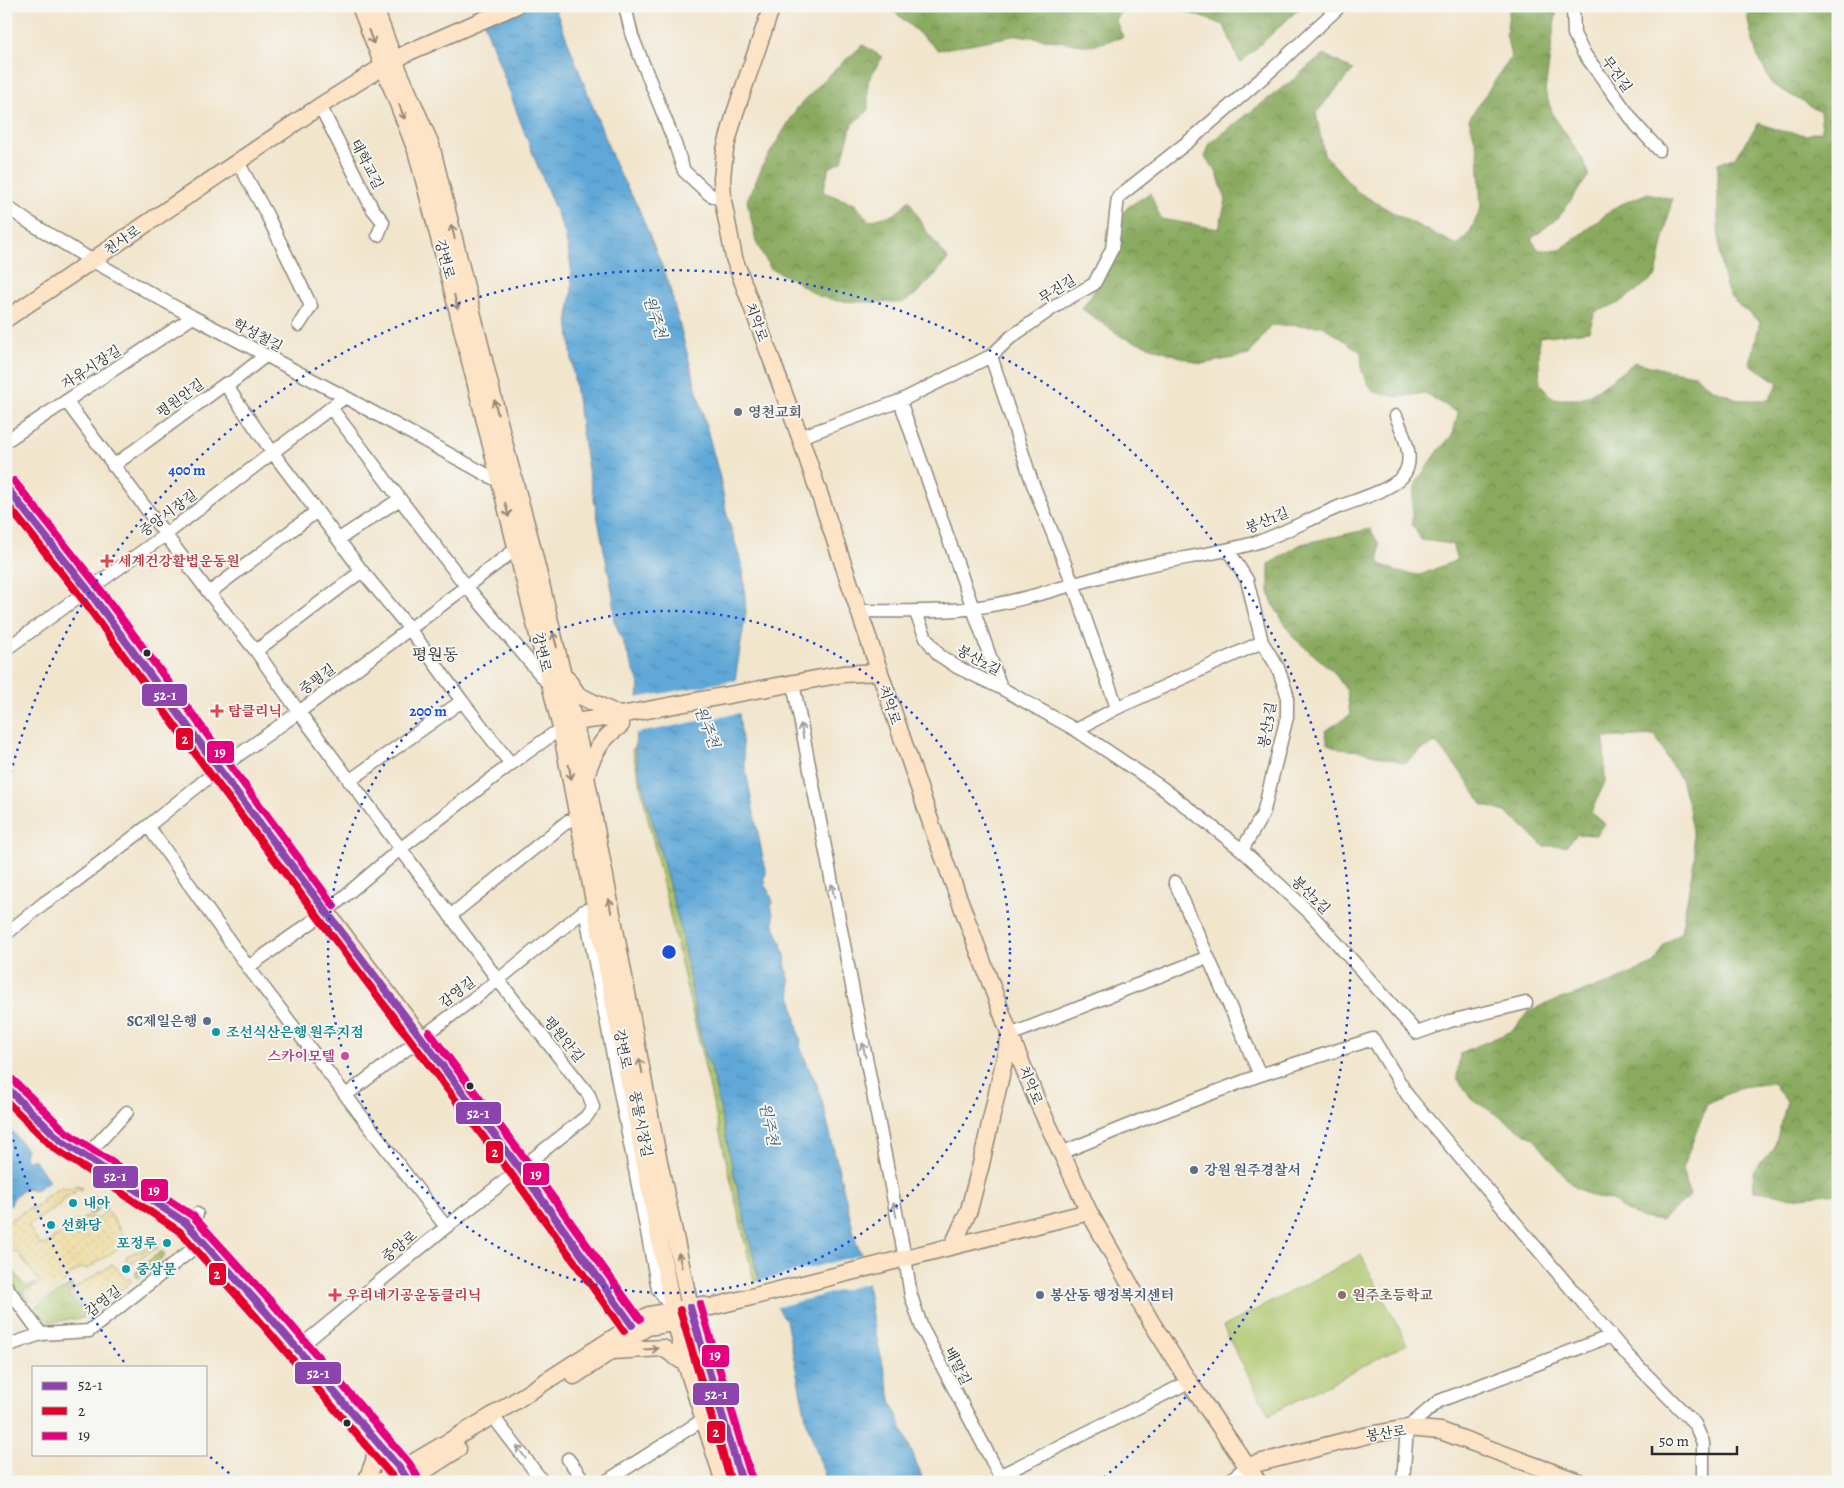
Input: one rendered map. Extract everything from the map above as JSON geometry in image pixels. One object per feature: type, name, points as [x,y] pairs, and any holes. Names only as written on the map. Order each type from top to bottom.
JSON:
[{"type":"street","name":"강변로","points":[[360,6],[431,145],[563,673],[567,730],[674,1316]]},
{"type":"street","name":"강변로","points":[[374,6],[388,64],[416,150],[450,280],[551,688],[585,777],[658,1157],[692,1313]]},
{"type":"street","name":"천사로","points":[[6,319],[320,106],[388,64],[410,52],[515,6]]},
{"type":"street","points":[[624,6],[632,36],[684,171],[709,194],[723,201]]},
{"type":"street","name":"치악로","points":[[772,6],[735,113],[725,150],[722,178],[723,201],[734,258],[800,437],[932,824],[1010,1035],[1038,1103],[1088,1212]]},
{"type":"street","name":"무진길","points":[[800,437],[900,401],[991,356],[1018,332],[1060,303],[1094,284],[1112,249],[1118,197],[1194,137],[1275,67],[1340,6]]},
{"type":"street","name":"무진길","points":[[1573,6],[1574,34],[1583,52],[1637,126],[1659,150]]},
{"type":"street","name":"태학교길","points":[[320,106],[372,208],[383,222],[378,235]]},
{"type":"street","points":[[238,162],[267,215],[311,306],[299,325]]},
{"type":"street","name":"학성철길","points":[[6,207],[93,261],[193,317],[500,482]]},
{"type":"street","name":"자유시장길","points":[[6,441],[193,317]]},
{"type":"street","name":"평원안길","points":[[113,466],[225,384],[232,382],[265,356]]},
{"type":"street","points":[[991,356],[1032,482],[1073,584],[1117,708]]},
{"type":"street","points":[[225,384],[273,453],[362,571],[409,628],[511,764]]},
{"type":"street","name":"중앙시장길","points":[[6,649],[166,535],[345,397]]},
{"type":"street","name":"평원안길","points":[[66,401],[209,593],[256,652],[298,712],[498,980],[589,1095],[593,1107],[586,1117],[520,1169]]},
{"type":"street","points":[[900,401],[1001,688]]},
{"type":"street","points":[[331,408],[466,586],[551,688]]},
{"type":"street","name":"봉산1길","points":[[860,611],[974,608],[1135,568],[1228,550],[1262,540],[1310,518],[1383,490],[1402,477],[1407,466],[1409,451],[1396,416]]},
{"type":"street","points":[[6,487],[88,590],[219,769],[520,1169],[635,1329]]},
{"type":"street","points":[[339,539],[400,499]]},
{"type":"street","points":[[209,593],[317,511]]},
{"type":"street","name":"중평길","points":[[6,934],[44,903],[148,826],[219,769],[516,549]]},
{"type":"street","name":"봉산3길","points":[[1228,550],[1248,580],[1262,642],[1278,668],[1287,694],[1287,717],[1263,814],[1242,850]]},
{"type":"street","points":[[256,652],[362,571]]},
{"type":"street","name":"봉산2길","points":[[915,611],[926,638],[938,655],[1076,730],[1161,787],[1242,850],[1310,913],[1417,1033],[1450,1021],[1526,1003]]},
{"type":"street","points":[[1076,730],[1117,708],[1262,642]]},
{"type":"street","points":[[248,967],[326,912],[400,849],[553,734],[610,721],[794,688],[843,674],[879,672]]},
{"type":"street","points":[[563,673],[578,695],[610,721]]},
{"type":"street","name":"배말길","points":[[794,688],[899,1259],[922,1328],[1001,1479]]},
{"type":"street","points":[[349,781],[462,701]]},
{"type":"street","points":[[585,777],[610,721]]},
{"type":"street","points":[[450,916],[568,821]]},
{"type":"street","points":[[148,826],[248,967],[446,1227]]},
{"type":"street","points":[[1175,882],[1260,1075]]},
{"type":"street","name":"풍물시장길","points":[[584,910],[658,1289],[674,1316]]},
{"type":"street","name":"감영길","points":[[346,1095],[498,980],[584,910]]},
{"type":"street","points":[[953,1245],[969,1210],[982,1164],[1010,1035],[1208,957]]},
{"type":"street","points":[[1061,1153],[1260,1075],[1373,1039],[1408,1096],[1628,1356],[1695,1424],[1703,1444],[1703,1482]]},
{"type":"street","points":[[7,1088],[60,1140],[84,1158],[162,1206],[192,1219],[203,1241],[298,1349],[405,1476]]},
{"type":"street","points":[[84,1158],[127,1112]]},
{"type":"street","name":"중앙로","points":[[298,1349],[446,1227],[520,1169]]},
{"type":"street","points":[[495,1420],[612,1352],[649,1315],[674,1316],[692,1313],[701,1305],[711,1307],[1088,1212],[1150,1320],[1189,1382],[1258,1482]]},
{"type":"street","name":"감영길","points":[[6,1346],[41,1334],[89,1331],[203,1241]]},
{"type":"street","points":[[6,1286],[41,1334]]},
{"type":"street","points":[[692,1313],[742,1482]]},
{"type":"street","points":[[674,1316],[686,1364],[724,1482]]},
{"type":"street","points":[[380,1482],[405,1476],[635,1329]]},
{"type":"street","points":[[1403,1482],[1408,1428],[1439,1401],[1611,1336]]},
{"type":"street","points":[[612,1352],[663,1348],[686,1364]]},
{"type":"street","points":[[1001,1479],[1189,1382]]},
{"type":"street","points":[[605,1482],[704,1419]]},
{"type":"street","points":[[495,1420],[543,1482]]},
{"type":"street","name":"봉산로","points":[[1228,1482],[1247,1466],[1364,1436],[1408,1428],[1441,1431],[1579,1482]]},
{"type":"street","points":[[366,1482],[374,1462],[376,1441]]},
{"type":"street","points":[[568,1459],[585,1482]]},
{"type":"green space","points":[[888,6],[1126,6],[1115,19],[1123,37],[1090,46],[1018,35],[938,50]]},
{"type":"green space","points":[[1170,6],[1302,6],[1240,63],[1224,25]]},
{"type":"green space","points":[[1510,6],[1557,6],[1545,91],[1553,115],[1584,161],[1589,175],[1559,217],[1531,239],[1539,250],[1560,250],[1617,206],[1648,193],[1672,199],[1656,276],[1619,303],[1595,312],[1589,331],[1539,337],[1540,384],[1555,399],[1581,399],[1600,388],[1635,362],[1695,375],[1711,388],[1739,400],[1769,400],[1778,383],[1750,364],[1760,322],[1732,299],[1725,284],[1718,232],[1718,164],[1735,157],[1759,123],[1781,131],[1806,135],[1822,131],[1820,112],[1772,84],[1757,55],[1750,31],[1746,6],[1838,6],[1838,1193],[1791,1198],[1754,1191],[1753,1171],[1774,1149],[1787,1102],[1773,1083],[1742,1087],[1707,1104],[1682,1169],[1690,1196],[1661,1221],[1642,1218],[1624,1210],[1612,1200],[1596,1198],[1573,1186],[1534,1139],[1472,1099],[1457,1078],[1460,1053],[1512,1031],[1529,1011],[1610,983],[1655,963],[1664,945],[1681,932],[1695,856],[1689,808],[1681,779],[1655,735],[1604,738],[1605,782],[1591,812],[1605,824],[1597,835],[1577,834],[1566,846],[1543,846],[1505,812],[1483,805],[1460,771],[1436,743],[1421,750],[1405,763],[1360,751],[1340,749],[1328,744],[1325,731],[1350,715],[1347,691],[1333,671],[1294,638],[1273,605],[1269,591],[1269,564],[1301,544],[1370,529],[1379,544],[1379,563],[1398,572],[1420,575],[1457,560],[1452,544],[1421,540],[1412,524],[1413,496],[1416,483],[1439,450],[1453,434],[1458,413],[1425,393],[1399,397],[1373,392],[1362,372],[1361,352],[1323,326],[1271,325],[1249,355],[1201,364],[1122,337],[1082,309],[1100,282],[1110,249],[1109,228],[1128,207],[1150,193],[1161,219],[1219,229],[1226,200],[1216,171],[1205,157],[1210,143],[1325,55],[1353,70],[1316,113],[1324,154],[1358,192],[1399,216],[1457,245],[1470,232],[1481,208],[1478,151],[1469,119],[1511,57],[1506,34]]},
{"type":"green space","points":[[863,45],[882,57],[868,81],[868,111],[852,124],[842,161],[829,168],[823,192],[855,204],[869,221],[895,214],[909,200],[924,228],[948,259],[915,295],[902,303],[837,301],[818,296],[794,280],[770,268],[756,242],[747,200],[765,161],[798,107],[834,70]]},
{"type":"green space","points":[[635,748],[638,767],[681,930],[697,1021],[706,1058],[711,1067],[759,1281],[754,1282],[632,749]]},
{"type":"green space","points":[[95,1196],[101,1205],[95,1213],[90,1215],[84,1207]]},
{"type":"green space","points":[[162,1251],[165,1254],[163,1257],[137,1279],[134,1276],[139,1267]]},
{"type":"green space","points":[[1361,1255],[1407,1344],[1269,1415],[1223,1327]]},
{"type":"green space","points":[[6,1261],[26,1287],[36,1283],[35,1286],[24,1290],[30,1305],[6,1274]]},
{"type":"green space","points":[[72,1284],[69,1294],[86,1316],[84,1318],[44,1323],[34,1307]]},
{"type":"sand","points":[[77,1185],[82,1188],[63,1199],[60,1204],[28,1226],[40,1245],[45,1245],[75,1222],[87,1217],[99,1219],[104,1213],[105,1207],[124,1235],[125,1244],[87,1269],[83,1267],[70,1275],[63,1284],[36,1302],[32,1302],[28,1291],[40,1283],[17,1251],[13,1251],[6,1256],[6,1223],[29,1208],[33,1209],[43,1203],[42,1199],[62,1187],[69,1189]]},
{"type":"sand","points":[[155,1246],[158,1248],[129,1264],[125,1259],[128,1255]]},
{"type":"sand","points":[[113,1264],[126,1280],[129,1278],[132,1281],[89,1315],[72,1293],[72,1290]]},
{"type":"water","name":"원주천","points":[[478,6],[554,6],[617,169],[638,207],[668,281],[720,478],[727,515],[743,569],[746,612],[735,680],[745,767],[766,874],[763,880],[766,882],[764,885],[768,888],[773,902],[771,905],[774,925],[785,955],[785,964],[801,1040],[800,1046],[816,1082],[824,1108],[856,1242],[861,1254],[873,1323],[892,1403],[924,1482],[827,1482],[807,1423],[786,1320],[759,1281],[711,1067],[706,1059],[697,1021],[681,930],[638,767],[635,748],[639,683],[614,620],[613,595],[587,464],[573,372],[568,317],[572,292],[571,266],[565,234],[525,134]]},
{"type":"water","points":[[6,1123],[26,1149],[25,1157],[28,1160],[35,1160],[49,1181],[36,1190],[28,1189],[20,1192],[14,1197],[11,1205],[6,1207]]},
{"type":"pier","points":[[737,680],[740,713],[633,734],[636,698]]},
{"type":"pier","points":[[864,1254],[869,1283],[774,1308],[756,1282]]},
{"type":"transit line","name":"19","points":[[14,481],[96,584],[334,906]]},
{"type":"transit line","name":"52-1","points":[[6,487],[88,590],[219,769],[520,1169],[632,1325]]},
{"type":"transit line","name":"2","points":[[6,503],[80,596],[211,775],[512,1175],[624,1331]]},
{"type":"transit line","name":"19","points":[[429,1032],[528,1163],[640,1319]]},
{"type":"transit line","name":"19","points":[[13,1080],[66,1132],[193,1216],[273,1304],[409,1463],[417,1476]]},
{"type":"transit line","name":"52-1","points":[[6,1087],[60,1140],[186,1223],[265,1311],[401,1470],[409,1482]]},
{"type":"transit line","name":"2","points":[[6,1101],[54,1148],[179,1231],[257,1318],[397,1482]]},
{"type":"transit line","name":"19","points":[[700,1304],[752,1479]]},
{"type":"transit line","name":"52-1","points":[[690,1307],[742,1482]]},
{"type":"transit line","name":"2","points":[[680,1310],[731,1482]]},
{"type":"place","name":"영천교회","points":[[738,412]]},
{"type":"place","name":"세계건강활법운동원","points":[[107,561]]},
{"type":"place","name":"탑클리닉","points":[[217,711]]},
{"type":"place","name":"SC제일은행","points":[[207,1021]]},
{"type":"place","name":"조선식산은행 원주지점","points":[[216,1032]]},
{"type":"place","name":"스카이모텔","points":[[345,1056]]},
{"type":"place","name":"강원 원주경찰서","points":[[1194,1170]]},
{"type":"place","name":"내아","points":[[73,1203]]},
{"type":"place","name":"선화당","points":[[51,1225]]},
{"type":"place","name":"포정루","points":[[167,1243]]},
{"type":"place","name":"중삼문","points":[[126,1269]]},
{"type":"place","name":"우리네기공운동클리닉","points":[[335,1295]]},
{"type":"place","name":"봉산동 행정복지센터","points":[[1040,1295]]},
{"type":"place","name":"원주초등학교","points":[[1342,1295]]},
{"type":"district","name":"평원동","points":[[435,654]]}]
